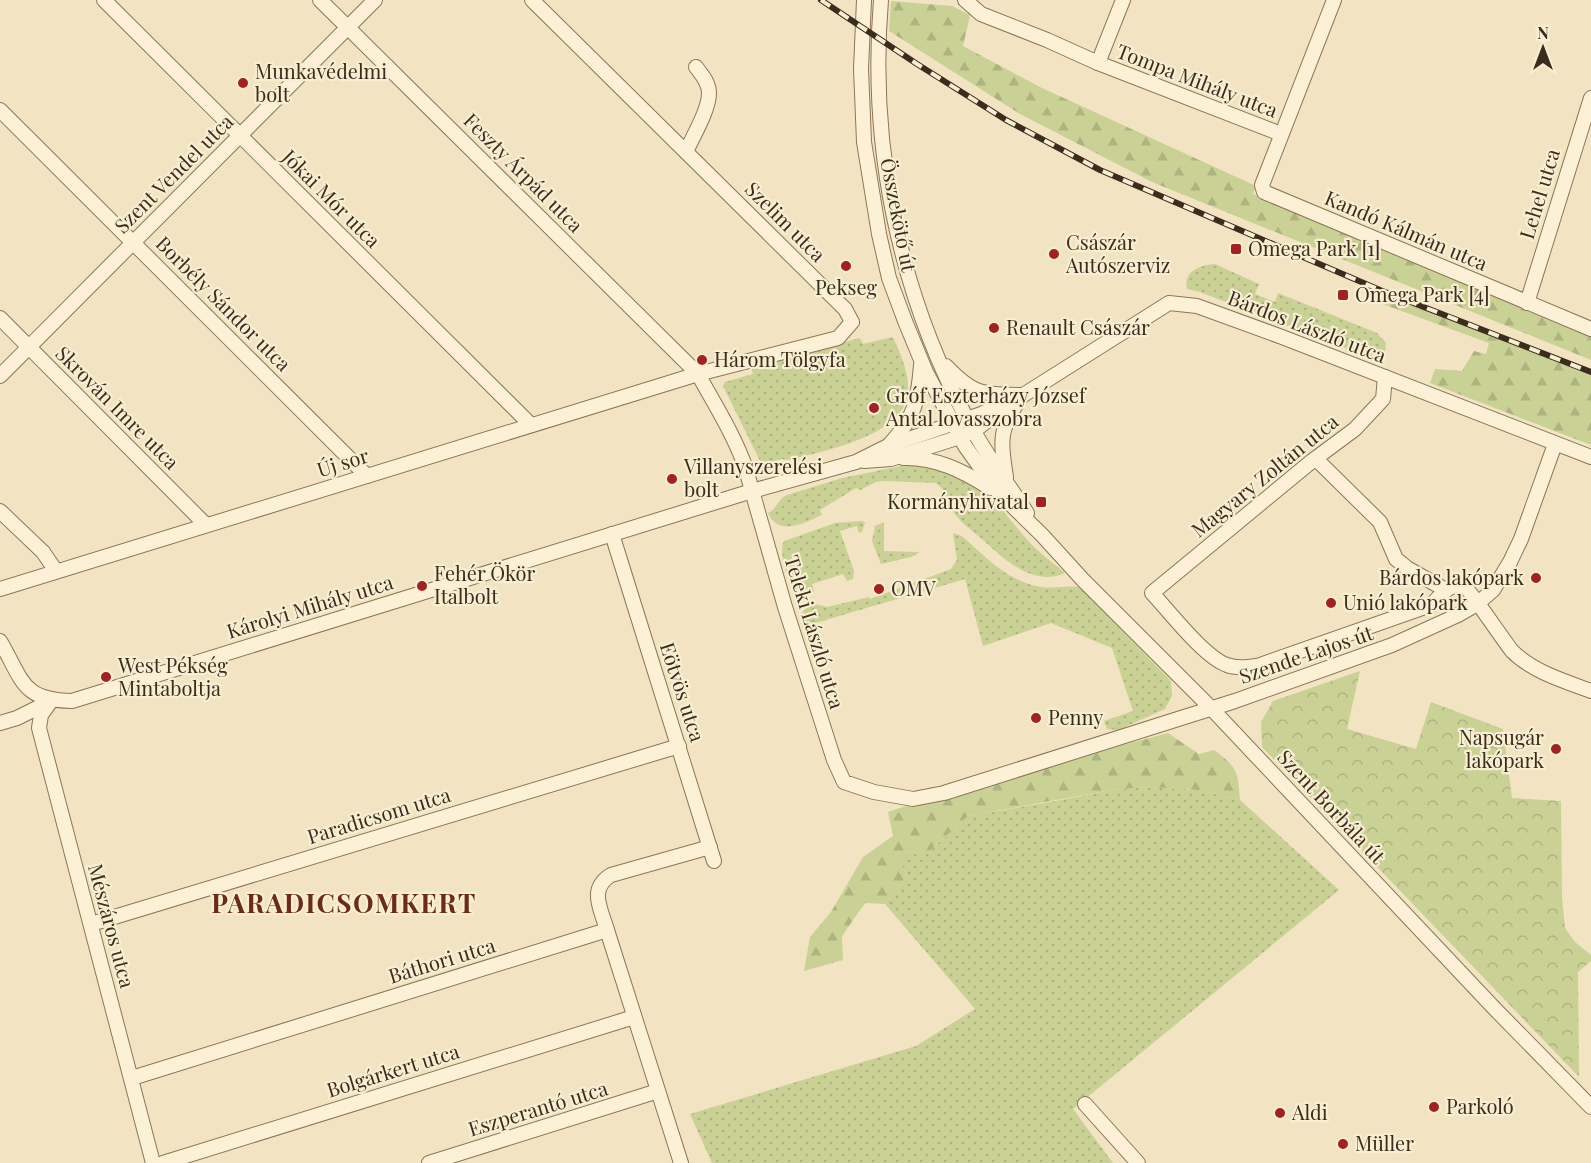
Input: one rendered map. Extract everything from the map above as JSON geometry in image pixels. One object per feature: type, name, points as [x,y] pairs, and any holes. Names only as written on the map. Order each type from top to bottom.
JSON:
[{"type":"street","name":"Jókai Mór utca","points":[[104,0],[531,425]]},
{"type":"street","name":"Feszty Árpád utca","points":[[320,0],[698,374],[737,446],[752,491]]},
{"type":"street","name":"Szent Vendel utca","points":[[0,376],[375,0]]},
{"type":"street","name":"Szelim utca","points":[[532,0],[845,309],[852,322]]},
{"type":"street","name":"Összekötő út","points":[[864,0],[861,69],[864,142],[870,186],[889,278],[921,360],[960,437]]},
{"type":"street","name":"Összekötő út","points":[[881,0],[880,105],[883,160],[890,203],[902,251],[936,355],[966,418]]},
{"type":"street","name":"Tompa Mihály utca","points":[[965,0],[981,14],[1098,63],[1281,134]]},
{"type":"street","name":"Tompa Mihály utca","points":[[1098,63],[1124,0]]},
{"type":"street","points":[[1281,134],[1334,0]]},
{"type":"street","points":[[686,152],[707,105],[709,92],[706,81],[696,67]]},
{"type":"street","name":"Lehel utca","points":[[1527,303],[1591,98]]},
{"type":"street","name":"Borbély Sándor utca","points":[[0,110],[367,476]]},
{"type":"street","name":"Kandó Kálmán utca","points":[[1281,134],[1262,185],[1264,192],[1591,329]]},
{"type":"street","name":"Bárdos László utca","points":[[1022,395],[1169,303],[1197,306],[1591,457]]},
{"type":"street","name":"Skrován Imre utca","points":[[0,318],[206,525]]},
{"type":"street","name":"Új sor","points":[[0,589],[698,374],[838,338],[852,322]]},
{"type":"street","points":[[936,355],[963,384],[975,391],[998,395],[1022,395]]},
{"type":"street","points":[[921,360],[919,393],[912,417],[890,452],[954,467],[1002,487],[1002,430],[1022,395]]},
{"type":"street","name":"Magyary Zoltán utca","points":[[1385,377],[1383,399],[1355,429],[1152,592],[1211,656],[1230,666],[1249,667],[1431,605],[1446,590]]},
{"type":"street","name":"Károlyi Mihály utca","points":[[890,452],[1022,395]]},
{"type":"street","name":"Károlyi Mihály utca","points":[[51,701],[72,701],[93,695],[752,491],[890,452],[960,437],[974,431],[1022,395]]},
{"type":"street","name":"Szent Borbála út","points":[[966,418],[1002,487]]},
{"type":"street","name":"Szent Borbála út","points":[[960,437],[1083,580],[1211,708],[1494,1008],[1591,1107]]},
{"type":"street","name":"Szende Lajos út","points":[[844,782],[874,792],[913,799],[944,793],[1211,708],[1392,645],[1449,620],[1477,604],[1493,590],[1510,562],[1521,539],[1555,444]]},
{"type":"street","points":[[1316,459],[1380,522],[1396,559],[1407,568],[1446,590],[1455,586],[1464,586],[1470,590],[1477,604],[1513,652],[1539,670],[1591,691]]},
{"type":"street","name":"Teleki László utca","points":[[752,491],[788,618],[834,760],[844,782]]},
{"type":"street","points":[[0,511],[43,552],[56,571]]},
{"type":"street","name":"Eötvös utca","points":[[607,930],[598,899],[600,882],[611,875],[712,854],[612,534]]},
{"type":"street","points":[[0,641],[31,693],[51,701]]},
{"type":"street","points":[[0,723],[17,718],[51,701]]},
{"type":"street","name":"Mészáros utca","points":[[51,701],[41,715],[39,728],[153,1163]]},
{"type":"street","name":"Paradicsom utca","points":[[91,924],[678,746]]},
{"type":"street","points":[[607,930],[681,1163]]},
{"type":"street","name":"Báthori utca","points":[[132,1078],[607,930]]},
{"type":"street","name":"Bolgárkert utca","points":[[163,1163],[634,1017]]},
{"type":"street","name":"Eszperantó utca","points":[[429,1163],[658,1091]]},
{"type":"street","points":[[1085,1104],[1138,1163]]},
{"type":"green space","points":[[891,1],[952,6],[970,15],[963,46],[1042,88],[1256,186],[1253,194],[1591,334],[1591,360],[1152,182],[1020,114],[889,31]]},
{"type":"green space","points":[[1215,264],[1259,284],[1255,294],[1275,302],[1278,293],[1377,333],[1386,343],[1385,353],[1378,359],[1373,359],[1187,289],[1186,283],[1190,273],[1198,268]]},
{"type":"green space","points":[[1380,293],[1591,375],[1591,445],[1430,383],[1435,369],[1462,371],[1474,351],[1486,354],[1489,343],[1377,302]]},
{"type":"green space","points":[[893,337],[906,369],[908,383],[904,406],[894,419],[879,430],[841,446],[762,465],[723,386],[725,382],[753,374],[751,366],[860,338],[863,344]]},
{"type":"green space","points":[[911,464],[940,469],[954,477],[961,474],[972,481],[990,497],[1031,544],[1064,572],[1063,574],[1051,577],[1029,573],[999,555],[961,521],[952,510],[943,490],[936,483],[876,482],[860,490],[856,488],[820,510],[822,515],[792,526],[779,525],[768,513],[787,495],[842,478]]},
{"type":"green space","points":[[865,522],[862,532],[859,533],[857,526],[840,531],[854,571],[853,579],[847,581],[843,574],[812,584],[814,592],[804,594],[796,590],[788,577],[783,561],[784,541],[835,523]]},
{"type":"green space","points":[[884,522],[884,551],[920,552],[911,557],[881,564],[872,541],[875,526]]},
{"type":"green space","points":[[953,533],[962,536],[1009,575],[1030,585],[1052,588],[1079,587],[1171,681],[1172,696],[1165,709],[1118,730],[1107,729],[1104,721],[1133,711],[1112,648],[1051,623],[983,646],[965,579],[802,627],[803,611],[810,605],[827,607],[869,597],[870,599],[951,569],[957,560]]},
{"type":"green space","points":[[1360,671],[1347,729],[1416,749],[1431,702],[1503,729],[1512,798],[1561,801],[1562,898],[1565,928],[1575,942],[1591,955],[1591,961],[1578,972],[1579,1077],[1262,747],[1261,722],[1273,701]]},
{"type":"green space","points":[[1168,733],[1199,754],[1214,750],[1227,761],[1237,776],[1240,800],[1198,790],[1150,787],[1111,790],[968,816],[923,857],[908,850],[900,861],[907,876],[885,904],[865,903],[842,936],[843,960],[804,971],[810,937],[831,912],[863,857],[893,836],[888,812],[957,789]]},
{"type":"green space","points":[[1150,787],[1198,790],[1240,800],[1339,890],[1073,1109],[1113,1163],[712,1163],[690,1114],[916,1046],[975,1009],[885,904],[907,876],[900,861],[908,850],[923,857],[968,816],[1111,790]]},
{"type":"railway","points":[[821,0],[1006,120],[1100,170],[1380,290],[1591,372]]},
{"type":"place","name":"Munkavédelmi bolt","points":[[243,83]]},
{"type":"place","name":"Omega Park [1]","points":[[1236,249]]},
{"type":"place","name":"Császár Autószerviz","points":[[1054,254]]},
{"type":"place","name":"Pekseg","points":[[846,266]]},
{"type":"place","name":"Omega Park [4]","points":[[1343,295]]},
{"type":"place","name":"Renault Császár","points":[[994,328]]},
{"type":"place","name":"Három Tölgyfa","points":[[702,360]]},
{"type":"place","name":"Gróf Eszterházy József Antal lovasszobra","points":[[874,408]]},
{"type":"place","name":"Villanyszerelési bolt","points":[[672,479]]},
{"type":"place","name":"Kormányhivatal","points":[[1041,502]]},
{"type":"place","name":"Bárdos lakópark","points":[[1536,578]]},
{"type":"place","name":"Fehér Ökör Italbolt","points":[[422,586]]},
{"type":"place","name":"OMV","points":[[879,589]]},
{"type":"place","name":"Unió lakópark","points":[[1331,603]]},
{"type":"place","name":"West Pékség Mintaboltja","points":[[106,677]]},
{"type":"place","name":"Penny","points":[[1036,718]]},
{"type":"place","name":"Napsugár lakópark","points":[[1556,749]]},
{"type":"place","name":"Parkoló","points":[[1434,1107]]},
{"type":"place","name":"Aldi","points":[[1280,1113]]},
{"type":"place","name":"Müller","points":[[1343,1144]]},
{"type":"district","name":"PARADICSOMKERT","points":[[344,904]]}]
